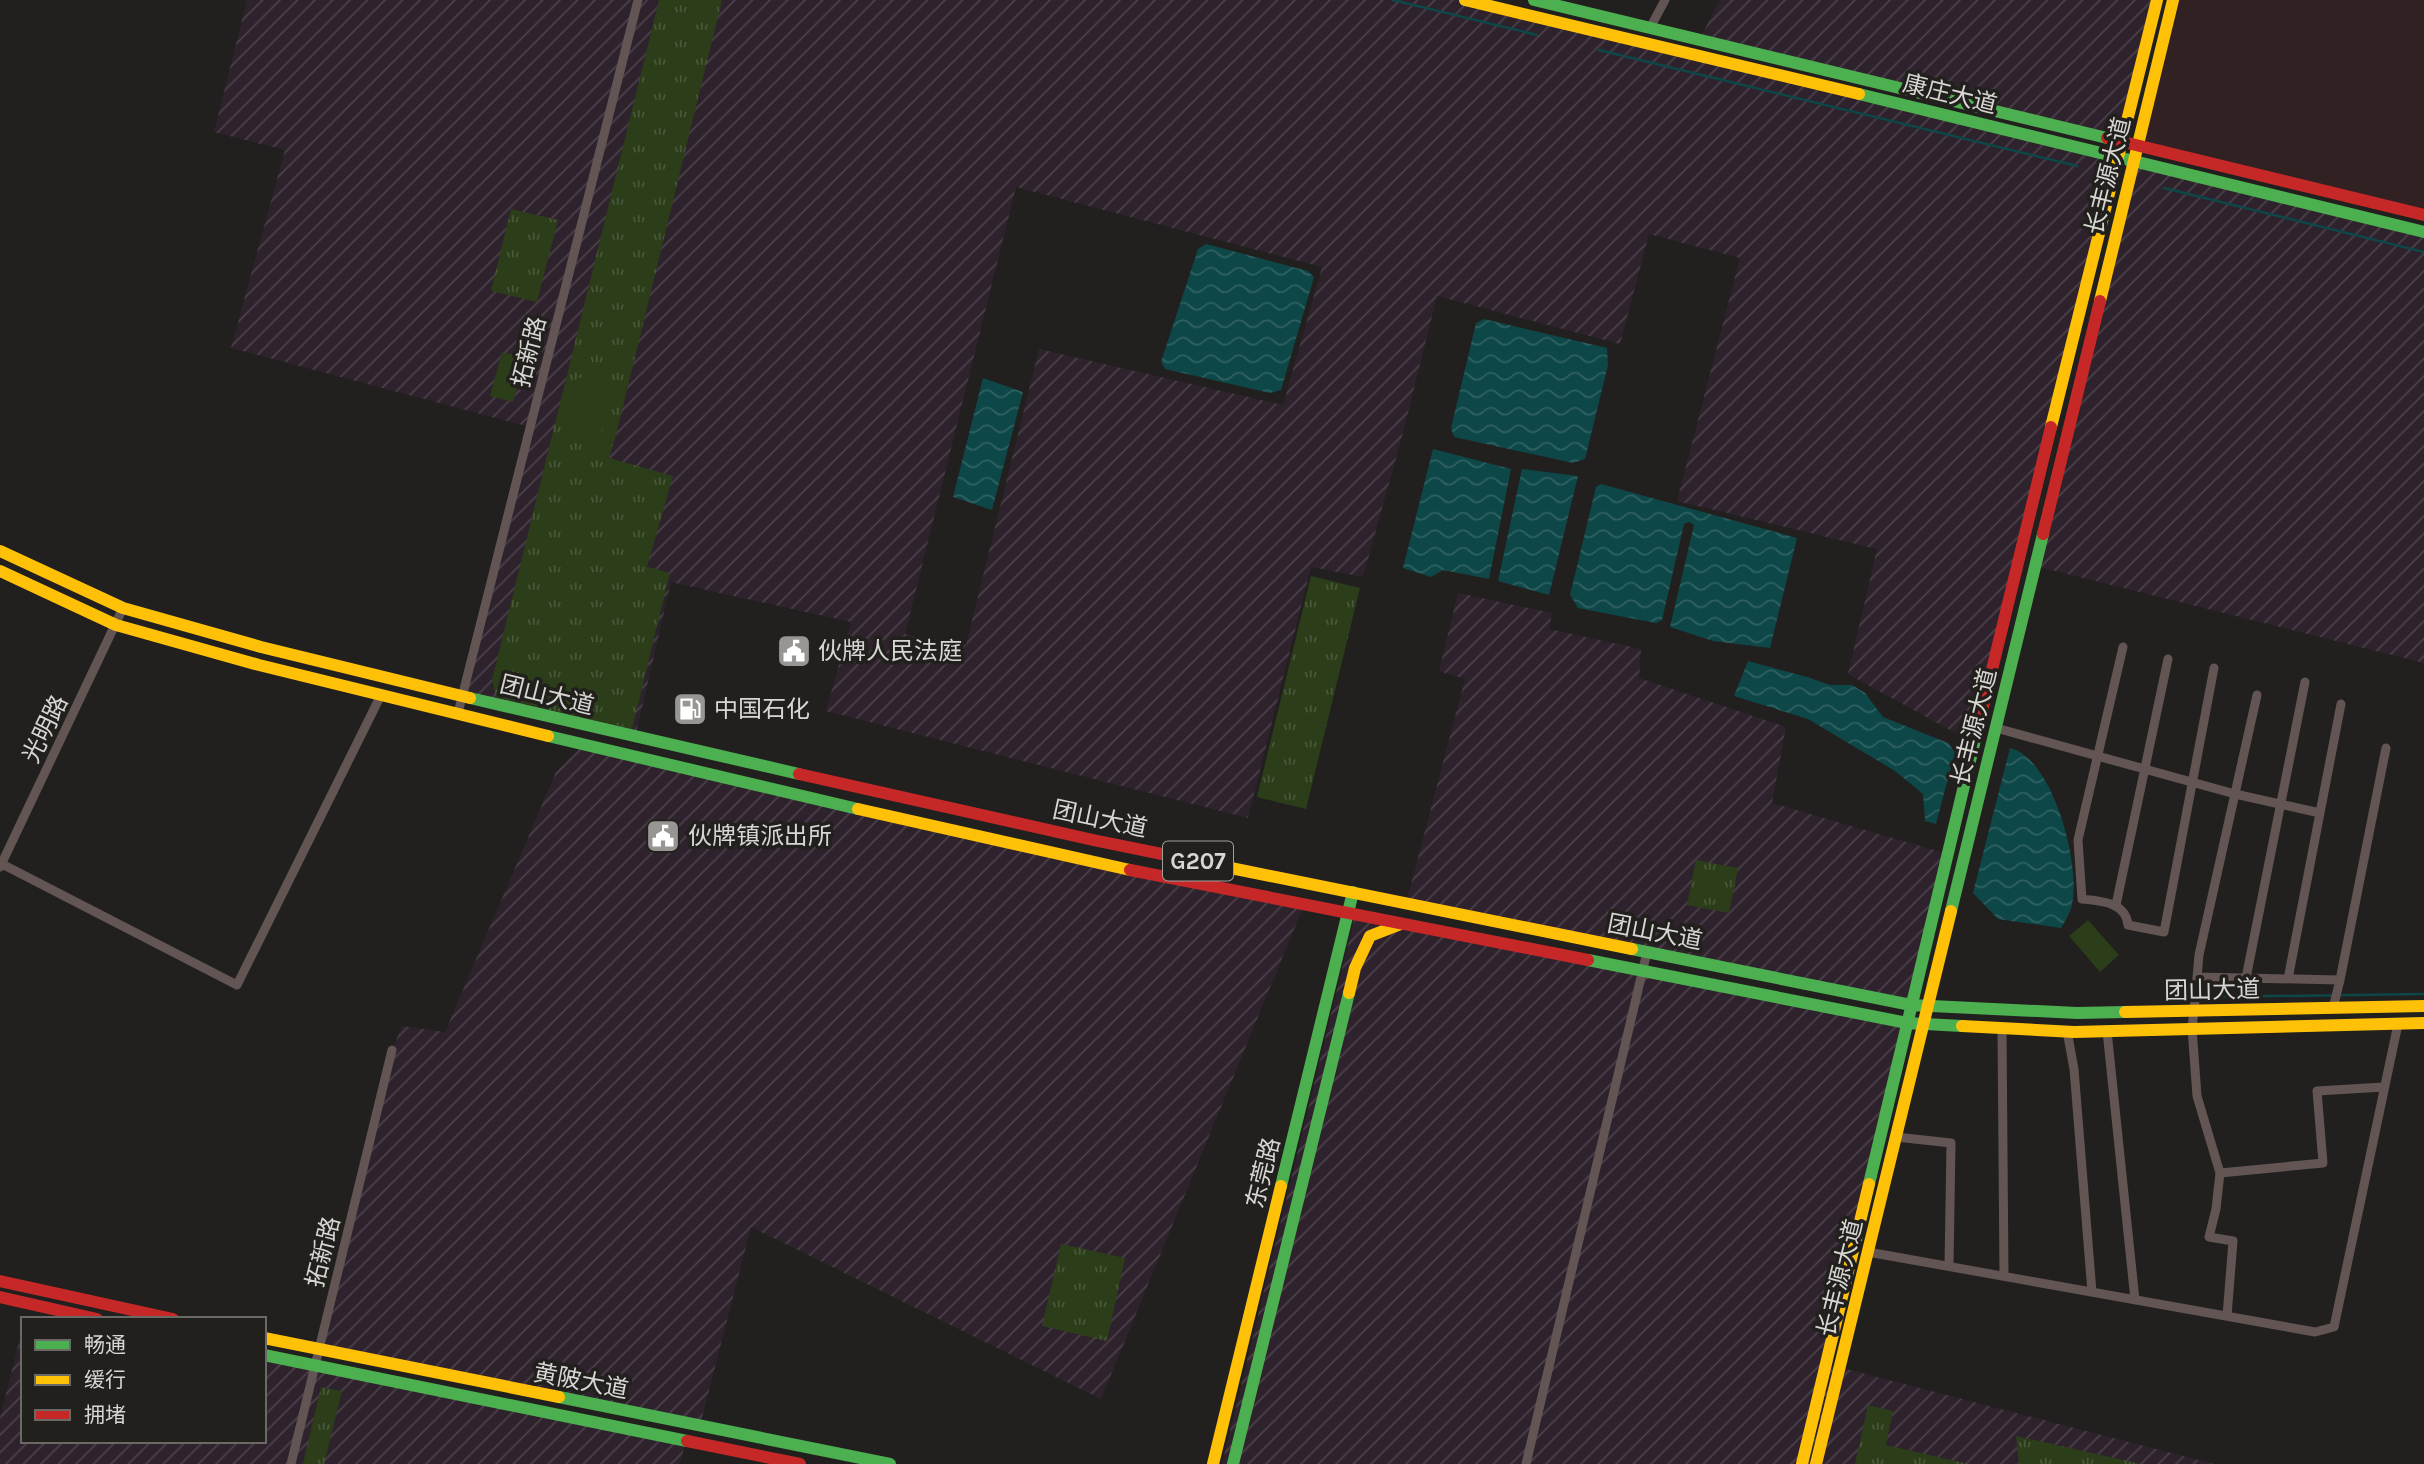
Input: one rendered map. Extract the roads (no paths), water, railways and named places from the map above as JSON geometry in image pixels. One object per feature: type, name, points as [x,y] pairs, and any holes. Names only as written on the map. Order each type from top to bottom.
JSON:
[{"type":"main road","name":"康庄大道","points":[[1465,0],[2424,232]]},
{"type":"main road","name":"康庄大道","points":[[1534,0],[2424,215]]},
{"type":"main road","name":"长丰源大道","points":[[1802,1464],[1911,1005],[2157,0]]},
{"type":"main road","name":"长丰源大道","points":[[1816,1464],[2173,0]]},
{"type":"main road","name":"团山大道","points":[[0,551],[123,608],[261,647],[587,727],[1081,837],[1911,1005],[2077,1013],[2424,1006]]},
{"type":"main road","name":"团山大道","points":[[0,571],[116,625],[259,665],[596,748],[1088,862],[1907,1023],[2067,1031],[2424,1023]]},
{"type":"main road","name":"东莞路","points":[[1213,1464],[1353,892]]},
{"type":"main road","name":"东莞路","points":[[1233,1464],[1355,968],[1370,936],[1401,924]]},
{"type":"main road","points":[[0,1282],[164,1317]]},
{"type":"main road","points":[[0,1297],[88,1317]]},
{"type":"main road","name":"黄陂大道","points":[[266,1338],[890,1464]]},
{"type":"main road","name":"黄陂大道","points":[[266,1356],[800,1464]]},
{"type":"street","name":"拓新路","points":[[458,713],[638,0]]},
{"type":"street","points":[[1650,28],[1665,0]]},
{"type":"street","name":"光明路","points":[[1,864],[123,608]]},
{"type":"street","points":[[2123,647],[2078,840],[2082,899],[2116,905],[2127,916],[2128,925],[2164,932],[2214,668]]},
{"type":"street","points":[[2116,905],[2168,659]]},
{"type":"street","points":[[2246,978],[2305,682]]},
{"type":"street","points":[[1,864],[237,985],[381,695]]},
{"type":"street","points":[[2227,1316],[2233,1241],[2210,1237],[2220,1173],[2197,1096],[2192,1028],[2199,955],[2257,695]]},
{"type":"street","points":[[2288,979],[2341,704]]},
{"type":"street","points":[[1996,728],[2193,783],[2320,813]]},
{"type":"street","points":[[2333,1008],[2386,748]]},
{"type":"street","points":[[1525,1464],[1647,952]]},
{"type":"street","points":[[2197,977],[2340,980]]},
{"type":"street","points":[[1868,1252],[2315,1332],[2334,1327],[2398,1024]]},
{"type":"street","points":[[2002,1028],[2004,1276]]},
{"type":"street","points":[[2067,1031],[2074,1069],[2092,1292]]},
{"type":"street","points":[[2107,1031],[2135,1300]]},
{"type":"street","name":"拓新路","points":[[291,1464],[392,1050]]},
{"type":"street","points":[[2220,1173],[2323,1163],[2317,1091],[2384,1087]]},
{"type":"street","points":[[1896,1137],[1951,1143],[1949,1266]]},
{"type":"water","points":[[1206,244],[1308,271],[1314,277],[1281,390],[1270,393],[1165,369],[1161,362],[1198,249]]},
{"type":"water","points":[[1484,319],[1607,348],[1608,365],[1585,459],[1573,463],[1454,437],[1451,428],[1476,323]]},
{"type":"water","points":[[983,378],[1023,392],[992,510],[953,497]]},
{"type":"water","points":[[1433,449],[1511,469],[1489,579],[1443,570],[1431,577],[1403,568]]},
{"type":"water","points":[[1522,469],[1578,476],[1549,595],[1498,581]]},
{"type":"water","points":[[1601,484],[1797,538],[1770,648],[1713,641],[1670,627],[1694,525],[1689,522],[1684,524],[1662,620],[1656,623],[1578,608],[1570,595],[1596,487]]},
{"type":"water","points":[[1748,661],[1830,685],[1852,685],[1865,693],[1883,717],[1948,743],[1955,752],[1936,824],[1925,821],[1923,794],[1895,771],[1808,719],[1734,696]]},
{"type":"water","points":[[2010,748],[2025,756],[2039,771],[2051,791],[2068,840],[2074,887],[2071,907],[2061,928],[1998,919],[1973,893]]},
{"type":"waterway","points":[[1393,0],[1537,35]]},
{"type":"waterway","points":[[1599,50],[2077,166]]},
{"type":"waterway","points":[[2164,188],[2424,252]]},
{"type":"waterway","points":[[2205,997],[2424,994]]},
{"type":"place","name":"伙牌人民法庭","points":[[794,651]]},
{"type":"place","name":"中国石化","points":[[690,709]]},
{"type":"place","name":"伙牌镇派出所","points":[[663,836]]}]
